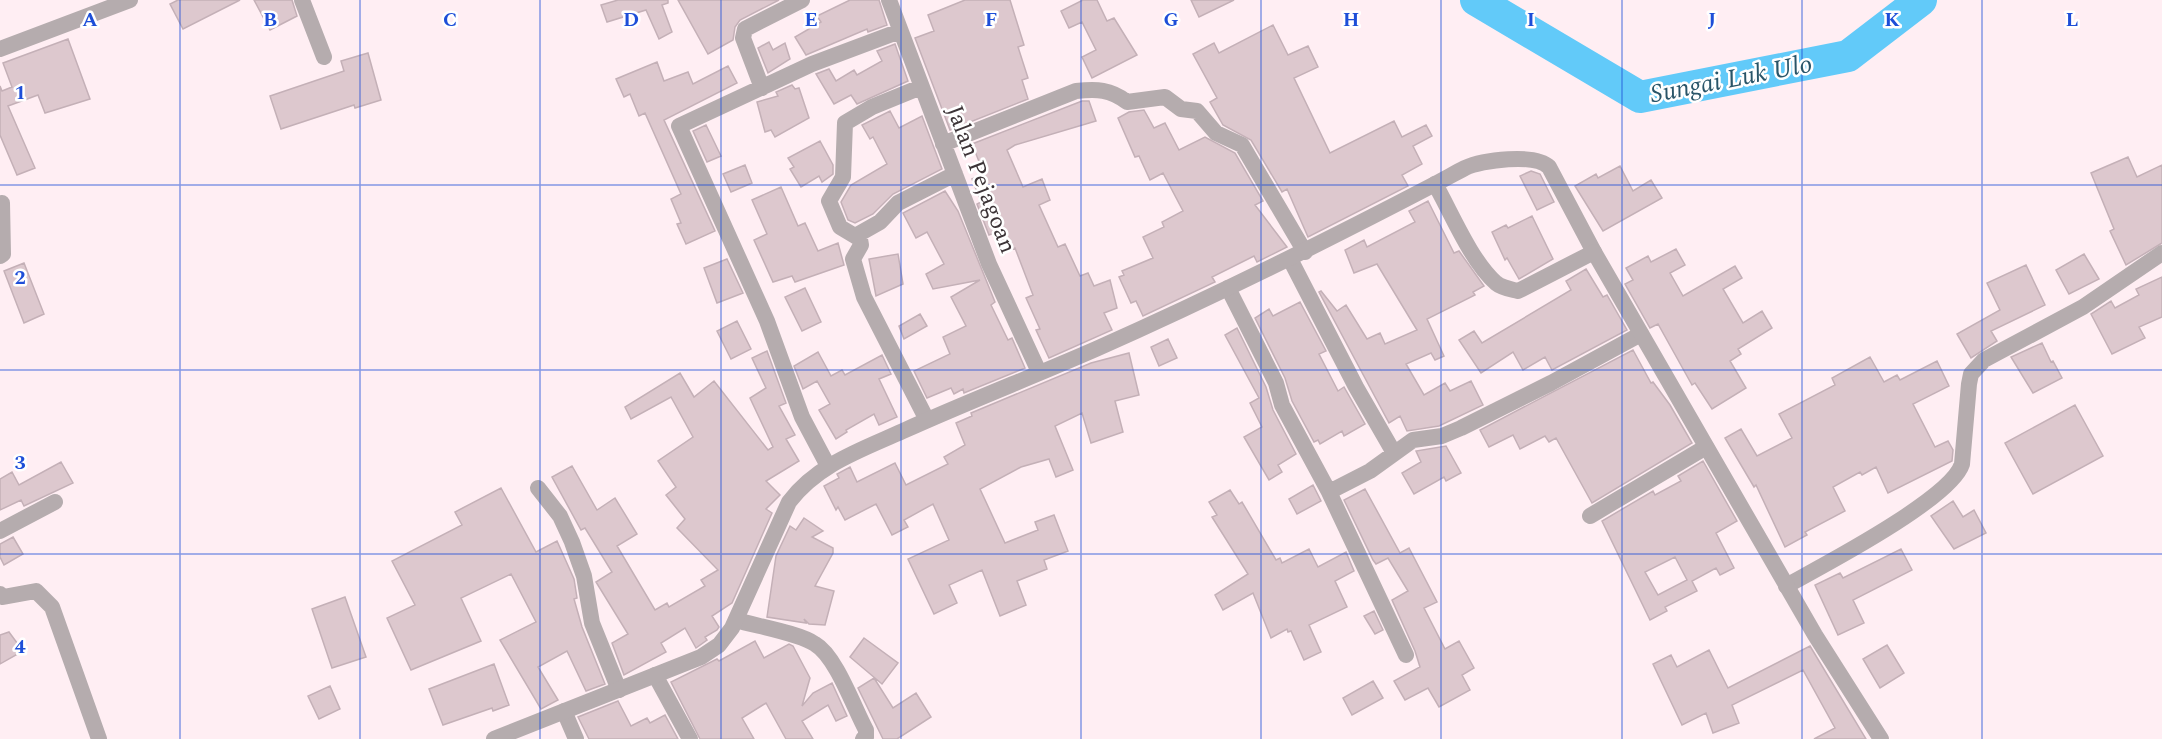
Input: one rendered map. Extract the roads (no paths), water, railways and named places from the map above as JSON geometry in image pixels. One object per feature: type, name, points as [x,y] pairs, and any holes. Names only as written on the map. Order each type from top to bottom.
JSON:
[{"type":"street","points":[[0,49],[130,0]]},
{"type":"street","points":[[302,0],[324,57]]},
{"type":"street","points":[[762,88],[743,38],[745,29],[802,0]]},
{"type":"street","name":"Jalan Pejagoan","points":[[889,0],[989,264],[1039,372]]},
{"type":"street","points":[[828,466],[802,417],[767,321],[680,131],[682,123],[812,64],[900,31]]},
{"type":"street","points":[[921,87],[872,107],[844,123],[843,177],[830,201],[840,227],[857,235],[861,245],[853,259],[864,297],[927,420]]},
{"type":"street","points":[[943,144],[1076,91],[1100,89],[1115,93],[1128,102],[1165,97],[1181,109],[1197,111],[1216,134],[1242,145],[1297,256],[1356,387],[1394,453]]},
{"type":"street","points":[[494,739],[519,734],[564,711],[701,657],[719,645],[735,620],[789,502],[805,484],[828,466],[927,420],[1094,350],[1297,256],[1466,167],[1488,161],[1517,159],[1543,162],[1549,167],[1594,252],[1786,586],[1881,739]]},
{"type":"street","points":[[857,235],[880,222],[898,203],[955,174]]},
{"type":"street","points":[[1435,184],[1482,266],[1498,285],[1507,289],[1518,291],[1594,252]]},
{"type":"street","points":[[0,256],[3,254],[4,237],[1,200]]},
{"type":"street","points":[[1786,586],[1901,520],[1957,476],[1962,464],[1971,374],[1983,360],[2083,307],[2162,253]]},
{"type":"street","points":[[1228,288],[1276,383],[1282,405],[1329,492],[1406,655]]},
{"type":"street","points":[[1329,492],[1370,471],[1413,440],[1442,436],[1461,428],[1641,334]]},
{"type":"street","points":[[1590,516],[1706,447]]},
{"type":"street","points":[[538,488],[560,516],[572,542],[584,576],[592,624],[619,690]]},
{"type":"street","points":[[0,531],[56,502]]},
{"type":"street","points":[[0,594],[3,597],[36,591],[52,607],[99,739]]},
{"type":"street","points":[[735,620],[817,644],[835,666],[866,730],[866,737],[863,739]]},
{"type":"street","points":[[655,675],[690,739]]},
{"type":"street","points":[[564,711],[576,739]]},
{"type":"waterway","name":"Sungai Luk Ulo","points":[[1476,0],[1640,97],[1848,56],[1921,0]]}]
